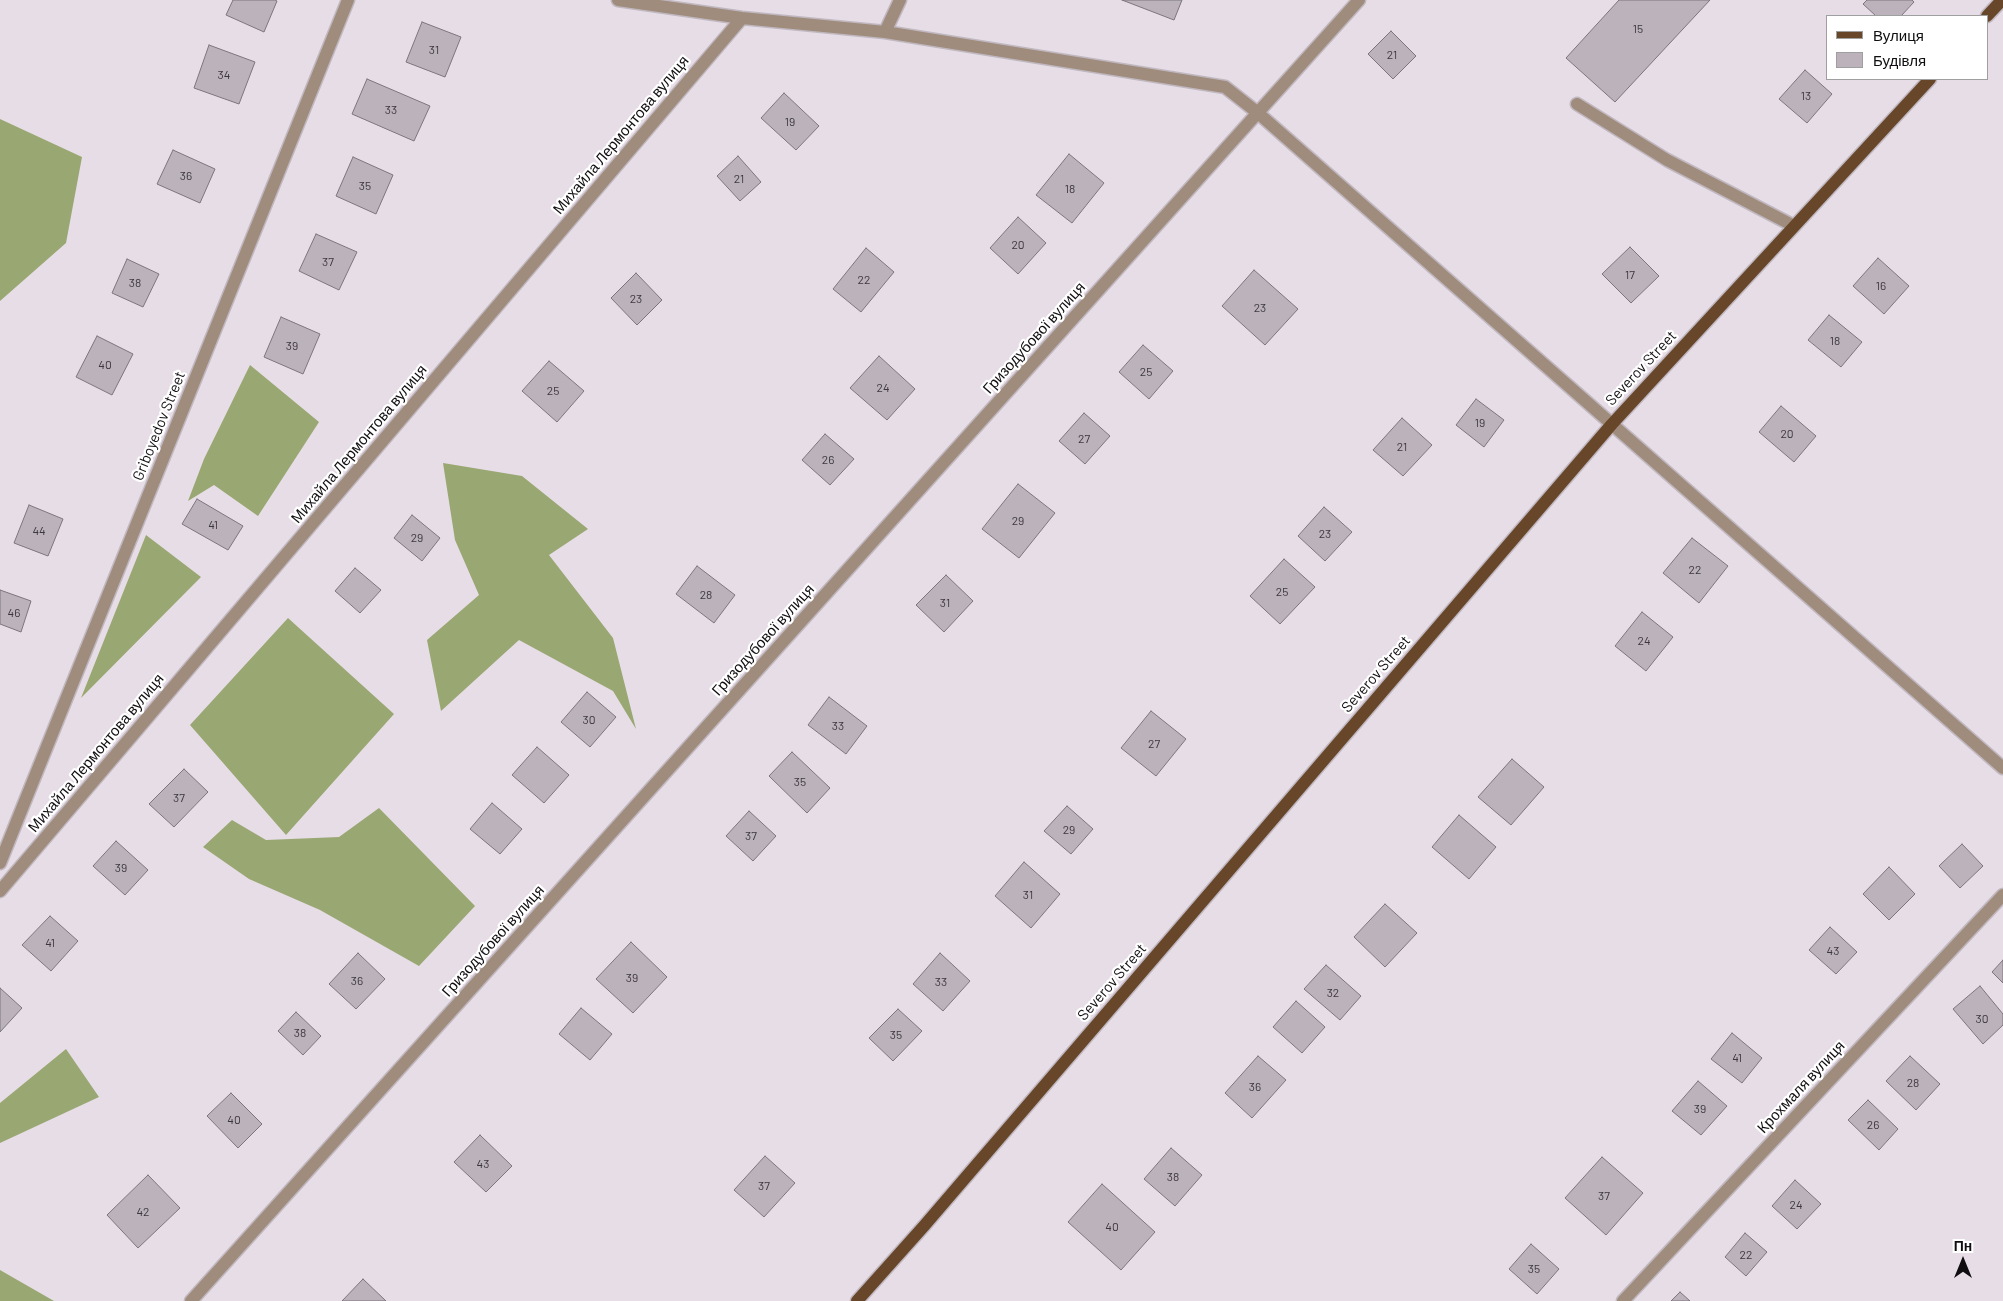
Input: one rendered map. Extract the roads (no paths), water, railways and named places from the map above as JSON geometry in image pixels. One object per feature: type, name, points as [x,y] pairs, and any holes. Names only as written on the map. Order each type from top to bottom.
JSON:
[{"type":"main road","points":[[1988,15],[2002,0]]},
{"type":"main road","name":"Severov Street","points":[[857,1301],[924,1226],[1612,424],[1929,80]]},
{"type":"street","name":"Griboyedov Street","points":[[0,863],[348,0]]},
{"type":"street","points":[[618,0],[742,18],[885,32],[1224,87],[1258,113],[2003,768]]},
{"type":"street","points":[[885,32],[900,0]]},
{"type":"street","name":"Гризодубової вулиця","points":[[191,1301],[1360,0]]},
{"type":"street","name":"Михайла Лермонтова вулиця","points":[[0,891],[742,18]]},
{"type":"street","points":[[1577,104],[1667,160],[1794,226]]},
{"type":"street","name":"Крохмаля вулиця","points":[[1623,1301],[2003,895]]}]
